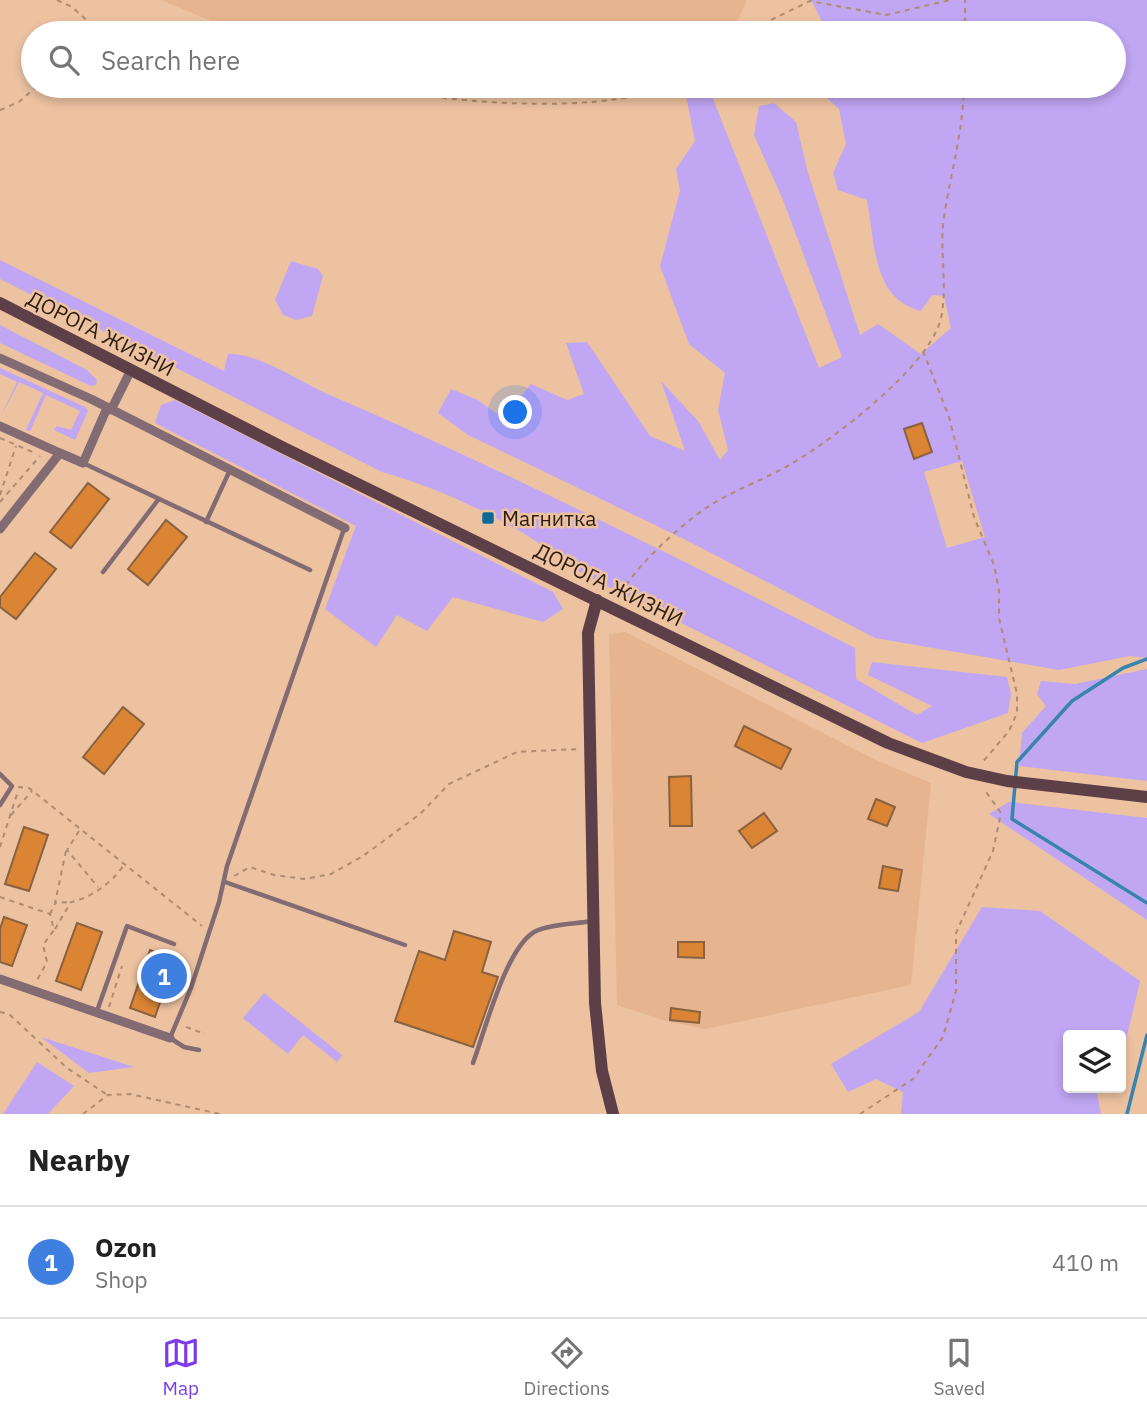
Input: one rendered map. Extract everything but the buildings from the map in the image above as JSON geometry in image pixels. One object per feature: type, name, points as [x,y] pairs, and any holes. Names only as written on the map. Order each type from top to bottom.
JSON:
[{"type":"main road","name":"ДОРОГА ЖИЗНИ","points":[[0,303],[282,447],[888,743],[974,774],[1007,781],[1147,797]]},
{"type":"main road","points":[[597,600],[588,633],[593,921],[602,1071],[613,1114]]},
{"type":"street","points":[[0,358],[109,409],[345,528]]},
{"type":"street","points":[[0,426],[83,463],[131,370]]},
{"type":"street","points":[[0,529],[60,453]]},
{"type":"street","points":[[0,979],[99,1008],[170,1038]]},
{"type":"lane","points":[[83,463],[310,570]]},
{"type":"lane","points":[[206,522],[230,469]]},
{"type":"lane","points":[[103,572],[158,500]]},
{"type":"lane","points":[[199,1050],[184,1047],[170,1038],[191,988],[206,929],[225,882],[227,866],[345,528]]},
{"type":"lane","points":[[0,774],[12,786],[0,805]]},
{"type":"lane","points":[[225,882],[405,945]]},
{"type":"lane","points":[[473,1063],[512,959],[522,942],[536,931],[593,921]]},
{"type":"lane","points":[[99,1008],[127,926],[174,944]]},
{"type":"path","points":[[57,0],[72,7],[88,21]]},
{"type":"path","points":[[769,21],[810,1],[886,15],[950,0]]},
{"type":"path","points":[[965,0],[965,21]]},
{"type":"path","points":[[0,110],[24,98]]},
{"type":"path","points":[[448,98],[513,102],[627,98]]},
{"type":"path","points":[[626,585],[688,522],[707,507],[792,464],[840,431],[898,380],[923,351],[936,332],[941,315],[943,219],[964,118],[964,98]]},
{"type":"path","points":[[860,1114],[913,1079],[943,1037],[956,991],[957,933],[993,851],[1001,813],[974,774],[1009,731],[1017,713],[1017,694],[999,618],[999,592],[993,565],[974,517],[949,417],[923,351]]},
{"type":"path","points":[[0,495],[21,435]]},
{"type":"path","points":[[0,438],[41,456],[0,502]]},
{"type":"path","points":[[225,882],[250,867],[304,879],[331,874],[363,856],[420,814],[449,784],[517,752],[589,749]]},
{"type":"path","points":[[12,786],[32,791],[206,929]]},
{"type":"path","points":[[0,847],[20,787]]},
{"type":"path","points":[[10,816],[32,791]]},
{"type":"path","points":[[54,930],[50,914],[67,850],[80,829]]},
{"type":"path","points":[[67,850],[99,888]]},
{"type":"path","points":[[55,903],[87,899],[120,871],[124,864]]},
{"type":"path","points":[[0,897],[50,914]]},
{"type":"path","points":[[36,983],[47,962],[43,945],[71,902]]},
{"type":"path","points":[[206,929],[207,917]]},
{"type":"path","points":[[99,1008],[109,1007],[125,957]]},
{"type":"path","points":[[0,1012],[9,1014],[67,1068],[108,1095]]},
{"type":"path","points":[[186,1027],[205,1034]]},
{"type":"path","points":[[83,1114],[108,1095],[130,1094],[220,1114]]},
{"type":"shaded area","points":[[161,0],[747,0],[737,21],[211,21]]},
{"type":"shaded area","points":[[811,0],[1147,0],[1147,658],[1130,656],[1059,670],[875,638],[684,539],[468,435],[438,413],[451,389],[478,400],[496,413],[516,402],[531,384],[567,400],[584,394],[566,343],[587,342],[650,436],[685,451],[661,381],[698,421],[720,460],[728,450],[718,410],[725,373],[689,344],[660,266],[680,191],[676,169],[695,141],[686,98],[713,98],[819,368],[842,357],[783,200],[754,135],[759,106],[774,103],[796,122],[808,173],[860,335],[878,324],[921,354],[951,328],[944,296],[932,295],[921,311],[905,305],[884,282],[875,250],[867,200],[838,190],[833,173],[846,144],[839,109],[827,98],[1126,98],[1126,21],[822,21]],"holes":[[[962,461],[985,537],[947,548],[924,472]]]},
{"type":"shaded area","points":[[0,260],[224,371],[228,354],[266,363],[660,550],[855,648],[856,679],[917,715],[932,706],[868,675],[872,662],[1007,677],[1011,694],[1008,713],[922,743],[581,573],[536,541],[486,513],[434,490],[382,472],[0,279]]},
{"type":"shaded area","points":[[291,261],[318,269],[323,276],[312,316],[296,320],[283,315],[275,300]]},
{"type":"shaded area","points":[[0,325],[87,370],[97,380],[96,385],[91,386],[0,343]]},
{"type":"shaded area","points":[[0,368],[85,407],[88,411],[75,440],[54,430],[57,426],[71,430],[80,411],[46,395],[30,431],[26,430],[43,393],[19,382],[0,418],[17,382],[0,374]]},
{"type":"shaded area","points":[[175,400],[553,592],[563,609],[543,622],[453,597],[427,631],[397,615],[376,647],[325,609],[356,526],[155,423],[161,405]]},
{"type":"shaded area","points":[[625,632],[878,761],[931,783],[911,985],[705,1029],[666,1021],[617,1005],[609,634]]},
{"type":"shaded area","points":[[1147,669],[1147,781],[1019,766],[1022,733],[1046,706],[1037,694],[1041,681],[1075,684]]},
{"type":"shaded area","points":[[1009,802],[1147,818],[1147,920],[989,814]]},
{"type":"shaded area","points":[[982,907],[1040,911],[1140,981],[1126,1040],[1126,1030],[1063,1030],[1063,1093],[1097,1093],[1101,1114],[901,1114],[903,1092],[876,1079],[848,1092],[831,1064],[919,1012]]},
{"type":"shaded area","points":[[264,993],[342,1055],[337,1062],[303,1035],[288,1054],[243,1018]]},
{"type":"shaded area","points":[[41,1037],[134,1067],[89,1073]]},
{"type":"shaded area","points":[[37,1062],[74,1086],[48,1114],[3,1114]]},
{"type":"waterway","points":[[1147,659],[1123,668],[1072,701],[1017,762],[1012,819],[1147,903]]},
{"type":"waterway","points":[[1127,1114],[1147,1035]]},
{"type":"place","name":"Магнитка","points":[[488,518]]},
{"type":"place","name":"Ozon","points":[[164,976]]}]
